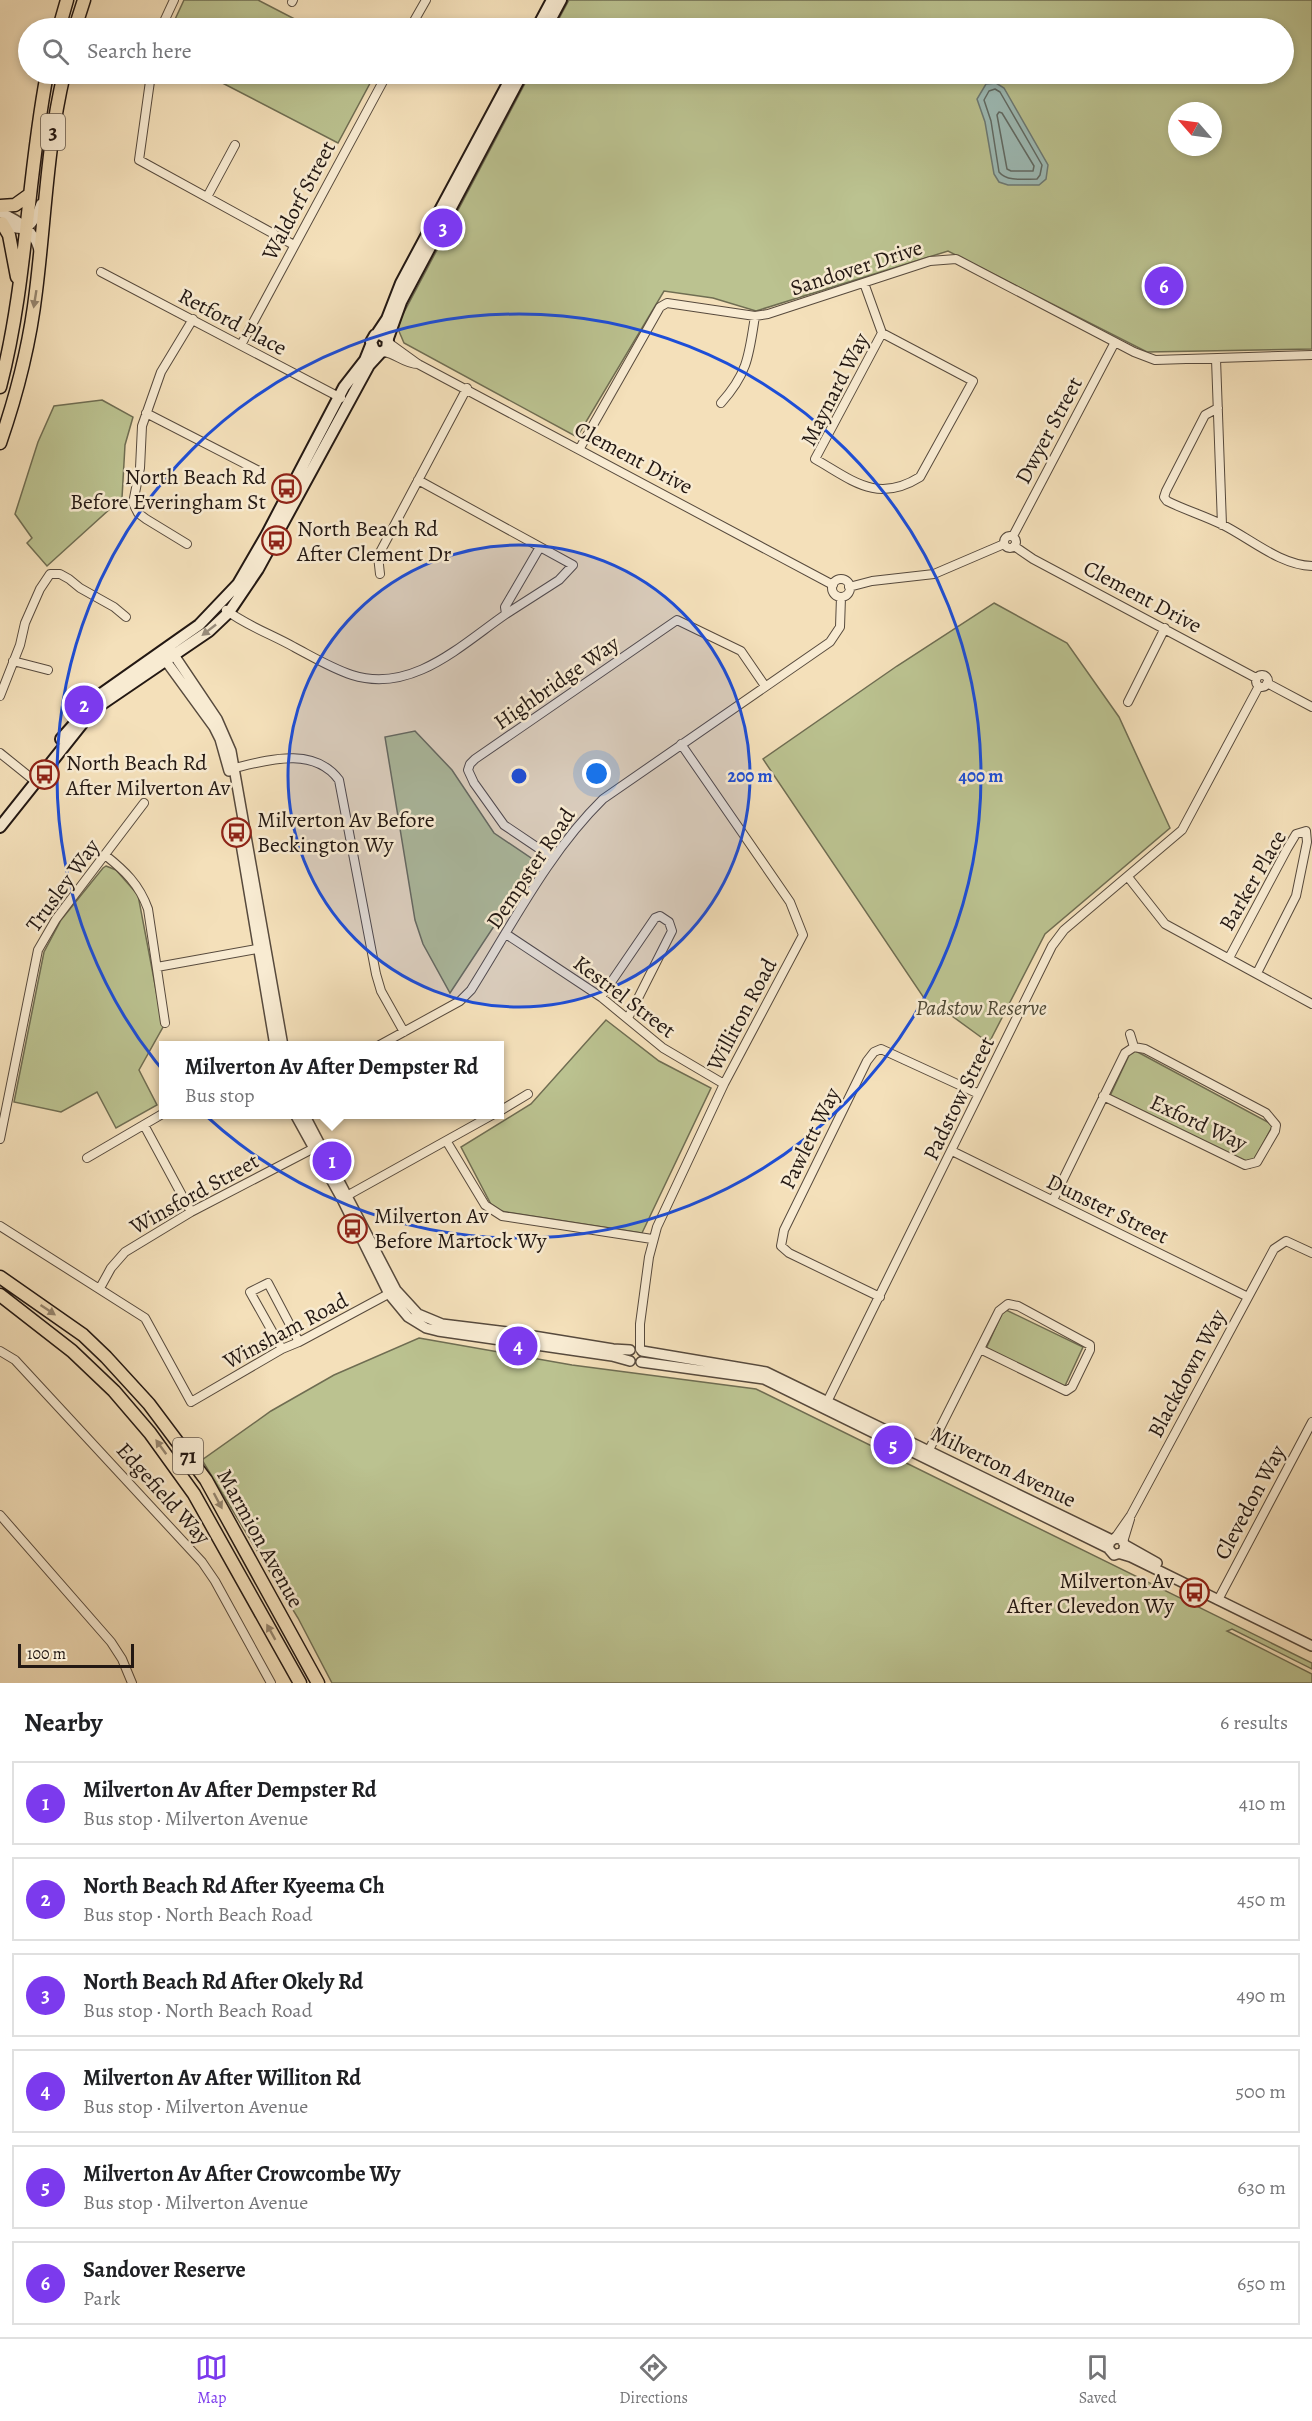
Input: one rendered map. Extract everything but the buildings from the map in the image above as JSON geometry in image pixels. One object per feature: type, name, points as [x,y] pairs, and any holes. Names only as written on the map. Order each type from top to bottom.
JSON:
[{"type":"highway","points":[[62,18],[67,0]]},
{"type":"highway","points":[[78,18],[84,0]]},
{"type":"highway","name":"3","points":[[0,387],[20,290],[22,227],[29,195],[37,127],[45,84]]},
{"type":"highway","name":"3","points":[[0,443],[10,414],[27,345],[55,118],[62,84]]},
{"type":"highway","points":[[0,206],[15,205],[29,195]]},
{"type":"highway","points":[[1,219],[9,235],[20,290]]},
{"type":"highway","name":"Marmion Avenue","points":[[0,1276],[83,1335],[106,1356],[149,1404],[206,1480],[318,1683]]},
{"type":"highway","name":"Marmion Avenue","points":[[0,1295],[72,1351],[114,1391],[150,1433],[194,1494],[300,1683]]},
{"type":"main road","points":[[542,18],[552,0]]},
{"type":"main road","points":[[551,18],[561,0]]},
{"type":"main road","points":[[0,817],[93,710],[167,654],[199,625],[225,608],[258,569],[344,400],[353,373],[365,360],[371,345],[374,350],[383,344],[387,319],[401,284],[508,84]]},
{"type":"main road","points":[[344,400],[383,344],[401,302],[517,84]]},
{"type":"main road","points":[[0,827],[34,780]]},
{"type":"street","points":[[166,18],[174,0]]},
{"type":"street","points":[[416,18],[426,0]]},
{"type":"street","points":[[150,84],[139,160],[294,245]]},
{"type":"street","name":"Waldorf Street","points":[[241,345],[382,84]]},
{"type":"street","points":[[207,197],[235,145]]},
{"type":"street","points":[[22,227],[37,217],[46,190]]},
{"type":"street","points":[[1,219],[22,227],[34,235],[40,253]]},
{"type":"street","name":"Sandover Drive","points":[[579,448],[660,306],[667,303],[755,316],[768,314],[930,261],[956,259],[1115,342],[1155,360],[1312,355]]},
{"type":"street","name":"Retford Place","points":[[101,272],[344,400]]},
{"type":"street","name":"Maynard Way","points":[[864,283],[882,333],[973,381],[920,477],[910,483],[881,489],[867,489],[815,459],[882,333]]},
{"type":"street","points":[[721,403],[735,388],[745,370],[755,316]]},
{"type":"street","points":[[187,544],[138,513],[133,503],[140,468],[142,426],[146,413],[161,372],[193,319]]},
{"type":"street","name":"Dwyer Street","points":[[1013,536],[1115,342]]},
{"type":"street","name":"Clement Drive","points":[[383,344],[833,585]]},
{"type":"street","points":[[1216,359],[1222,525]]},
{"type":"street","points":[[380,574],[378,556],[467,388]]},
{"type":"street","points":[[1218,408],[1205,415],[1164,497],[1167,501],[1222,525],[1299,566],[1312,566]]},
{"type":"street","points":[[146,413],[261,472]]},
{"type":"street","points":[[225,608],[331,667],[373,680],[400,677],[427,668],[559,580],[573,565],[418,480]]},
{"type":"street","points":[[1013,536],[1016,540],[1014,546],[1010,548],[1005,544],[1006,537],[1013,536]]},
{"type":"street","name":"Clement Drive","points":[[833,585],[842,580],[849,587],[872,581],[934,574],[1005,544]]},
{"type":"street","name":"Clement Drive","points":[[1014,546],[1033,559],[1256,678],[1256,684],[1263,685]]},
{"type":"street","points":[[506,614],[505,607],[540,547]]},
{"type":"street","points":[[0,696],[20,645],[25,622],[40,589],[50,574],[60,574],[69,579],[126,617]]},
{"type":"street","name":"Clement Drive","points":[[833,585],[835,595],[841,597]]},
{"type":"street","points":[[841,597],[847,595],[849,587]]},
{"type":"street","name":"Dempster Road","points":[[387,1041],[466,996],[553,858],[586,815],[603,799],[830,642],[840,627],[841,597]]},
{"type":"street","name":"Highbridge Way","points":[[553,858],[504,825],[471,777],[468,770],[475,759],[677,620],[741,651],[765,686]]},
{"type":"street","points":[[1128,702],[1165,628]]},
{"type":"street","points":[[167,654],[214,727],[231,768],[274,1041]]},
{"type":"street","points":[[13,661],[48,670]]},
{"type":"street","points":[[1263,685],[1312,706]]},
{"type":"street","name":"Padstow Street","points":[[826,1404],[1052,946],[1064,930],[1182,830],[1263,685]]},
{"type":"street","name":"Williton Road","points":[[636,1350],[652,1239],[724,1084],[803,935],[790,902],[681,744]]},
{"type":"street","points":[[0,753],[34,780]]},
{"type":"street","points":[[231,768],[298,758],[324,766],[339,780],[376,974],[381,991],[404,1032]]},
{"type":"street","name":"Trusley Way","points":[[0,1139],[38,950],[56,919],[144,803]]},
{"type":"street","name":"Barker Place","points":[[1229,958],[1287,849],[1296,834],[1305,831],[1307,842],[1296,896],[1257,973]]},
{"type":"street","points":[[105,855],[130,876],[142,892],[148,909],[165,1023]]},
{"type":"street","points":[[1128,877],[1165,924],[1312,1004]]},
{"type":"street","points":[[601,997],[655,918],[660,916],[669,922],[672,931],[628,1018]]},
{"type":"street","name":"Kestrel Street","points":[[506,934],[601,997],[663,1048],[724,1084]]},
{"type":"street","points":[[157,967],[261,949]]},
{"type":"street","points":[[261,949],[282,1041]]},
{"type":"street","points":[[1053,1200],[1125,1053],[1134,1047],[1130,1034]]},
{"type":"street","name":"Exford Way","points":[[1103,1096],[1237,1162],[1252,1164],[1262,1156],[1276,1125],[1266,1113],[1145,1049],[1134,1047]]},
{"type":"street","name":"Pawlett Way","points":[[880,1297],[789,1253],[781,1246],[784,1230],[829,1137],[867,1061],[874,1052],[881,1049],[979,1094]]},
{"type":"street","points":[[504,1109],[528,1094]]},
{"type":"street","points":[[87,1158],[159,1116]]},
{"type":"street","name":"Milverton Avenue","points":[[298,1119],[345,1197],[392,1292],[408,1317],[426,1328],[438,1331],[612,1356],[630,1361]]},
{"type":"street","name":"Milverton Avenue","points":[[306,1119],[316,1147]]},
{"type":"street","points":[[345,1197],[486,1119]]},
{"type":"street","points":[[144,1125],[191,1212]]},
{"type":"street","points":[[447,1142],[485,1206],[493,1212],[502,1216],[652,1239]]},
{"type":"street","name":"Winsford Street","points":[[100,1288],[111,1268],[126,1252],[191,1212],[316,1147]]},
{"type":"street","name":"Dunster Street","points":[[952,1152],[1248,1297]]},
{"type":"street","points":[[0,1226],[100,1288]]},
{"type":"street","name":"Blackdown Way","points":[[1117,1544],[1274,1249],[1286,1241],[1312,1253]]},
{"type":"street","points":[[282,1349],[250,1292],[268,1283],[299,1342]]},
{"type":"street","name":"Winsham Road","points":[[100,1288],[145,1318],[191,1402],[282,1349],[392,1292]]},
{"type":"street","name":"Milverton Avenue","points":[[392,1292],[418,1314],[435,1322],[759,1370],[927,1454],[1117,1544],[1312,1646]]},
{"type":"street","points":[[927,1454],[999,1311],[1008,1304],[1018,1306],[1090,1345],[1090,1350],[1072,1387],[1066,1391],[980,1349]]},
{"type":"street","points":[[636,1350],[644,1357],[641,1362],[635,1364],[630,1361],[628,1357],[636,1350]]},
{"type":"street","name":"Edgefield Way","points":[[0,1351],[15,1360],[202,1562],[215,1581],[270,1683]]},
{"type":"street","name":"Milverton Avenue","points":[[641,1362],[758,1377],[826,1404]]},
{"type":"street","name":"Clevedon Way","points":[[1219,1597],[1312,1422]]},
{"type":"street","points":[[0,1515],[111,1642],[122,1659],[132,1683]]},
{"type":"street","name":"Milverton Avenue","points":[[1219,1597],[1312,1639]]},
{"type":"green space","points":[[184,0],[258,0],[293,18],[176,18]]},
{"type":"green space","points":[[569,0],[1312,0],[1312,349],[1147,352],[948,251],[756,311],[713,298],[664,291],[577,437],[404,343],[398,329],[401,318],[525,84],[1294,84],[1294,18],[559,18]]},
{"type":"green space","points":[[224,84],[370,84],[338,143]]},
{"type":"green space","points":[[102,400],[133,417],[125,445],[122,498],[47,566],[27,543],[32,538],[15,514],[38,442],[54,406]]},
{"type":"green space","name":"Padstow Reserve","points":[[994,603],[1067,643],[1119,717],[1170,828],[1045,934],[989,1043],[941,1008],[932,1010],[763,759],[897,666]]},
{"type":"green space","points":[[415,731],[452,770],[494,833],[531,858],[533,867],[450,993],[423,944],[415,920],[385,737]]},
{"type":"green space","points":[[106,866],[116,870],[138,895],[163,1027],[139,1070],[157,1105],[116,1128],[97,1092],[61,1112],[14,1102],[44,952],[61,920]]},
{"type":"green space","points":[[606,1020],[659,1061],[711,1088],[642,1233],[494,1210],[461,1147],[531,1104]]},
{"type":"green space","points":[[1132,1049],[1273,1125],[1250,1168],[1109,1098]]},
{"type":"green space","points":[[1004,1309],[1083,1347],[1064,1388],[985,1351]]},
{"type":"green space","points":[[419,1338],[572,1365],[756,1389],[1312,1663],[1312,1669],[1232,1629],[1227,1631],[1312,1674],[1312,1683],[332,1683],[298,1618],[202,1460],[271,1411],[334,1375]]},
{"type":"water","points":[[986,84],[998,84],[1004,88],[1048,165],[1046,179],[1039,185],[1008,185],[999,182],[994,174],[985,122],[977,99]]},
{"type":"place","name":"North Beach Rd After Okely Rd","points":[[443,228]]},
{"type":"place","name":"Sandover Reserve","points":[[1164,286]]},
{"type":"place","name":"North Beach Rd Before Everingham St","points":[[287,489]]},
{"type":"place","name":"North Beach Rd After Clement Dr","points":[[276,541]]},
{"type":"place","name":"North Beach Rd After Kyeema Ch","points":[[84,705]]},
{"type":"place","name":"North Beach Rd After Milverton Av","points":[[45,775]]},
{"type":"place","name":"Milverton Av Before Beckington Wy","points":[[236,832]]},
{"type":"place","name":"Milverton Av After Dempster Rd","points":[[332,1161]]},
{"type":"place","name":"Milverton Av Before Martock Wy","points":[[353,1228]]},
{"type":"place","name":"Milverton Av After Williton Rd","points":[[518,1346]]},
{"type":"place","name":"Milverton Av After Crowcombe Wy","points":[[893,1445]]},
{"type":"place","name":"Milverton Av After Clevedon Wy","points":[[1195,1593]]}]
